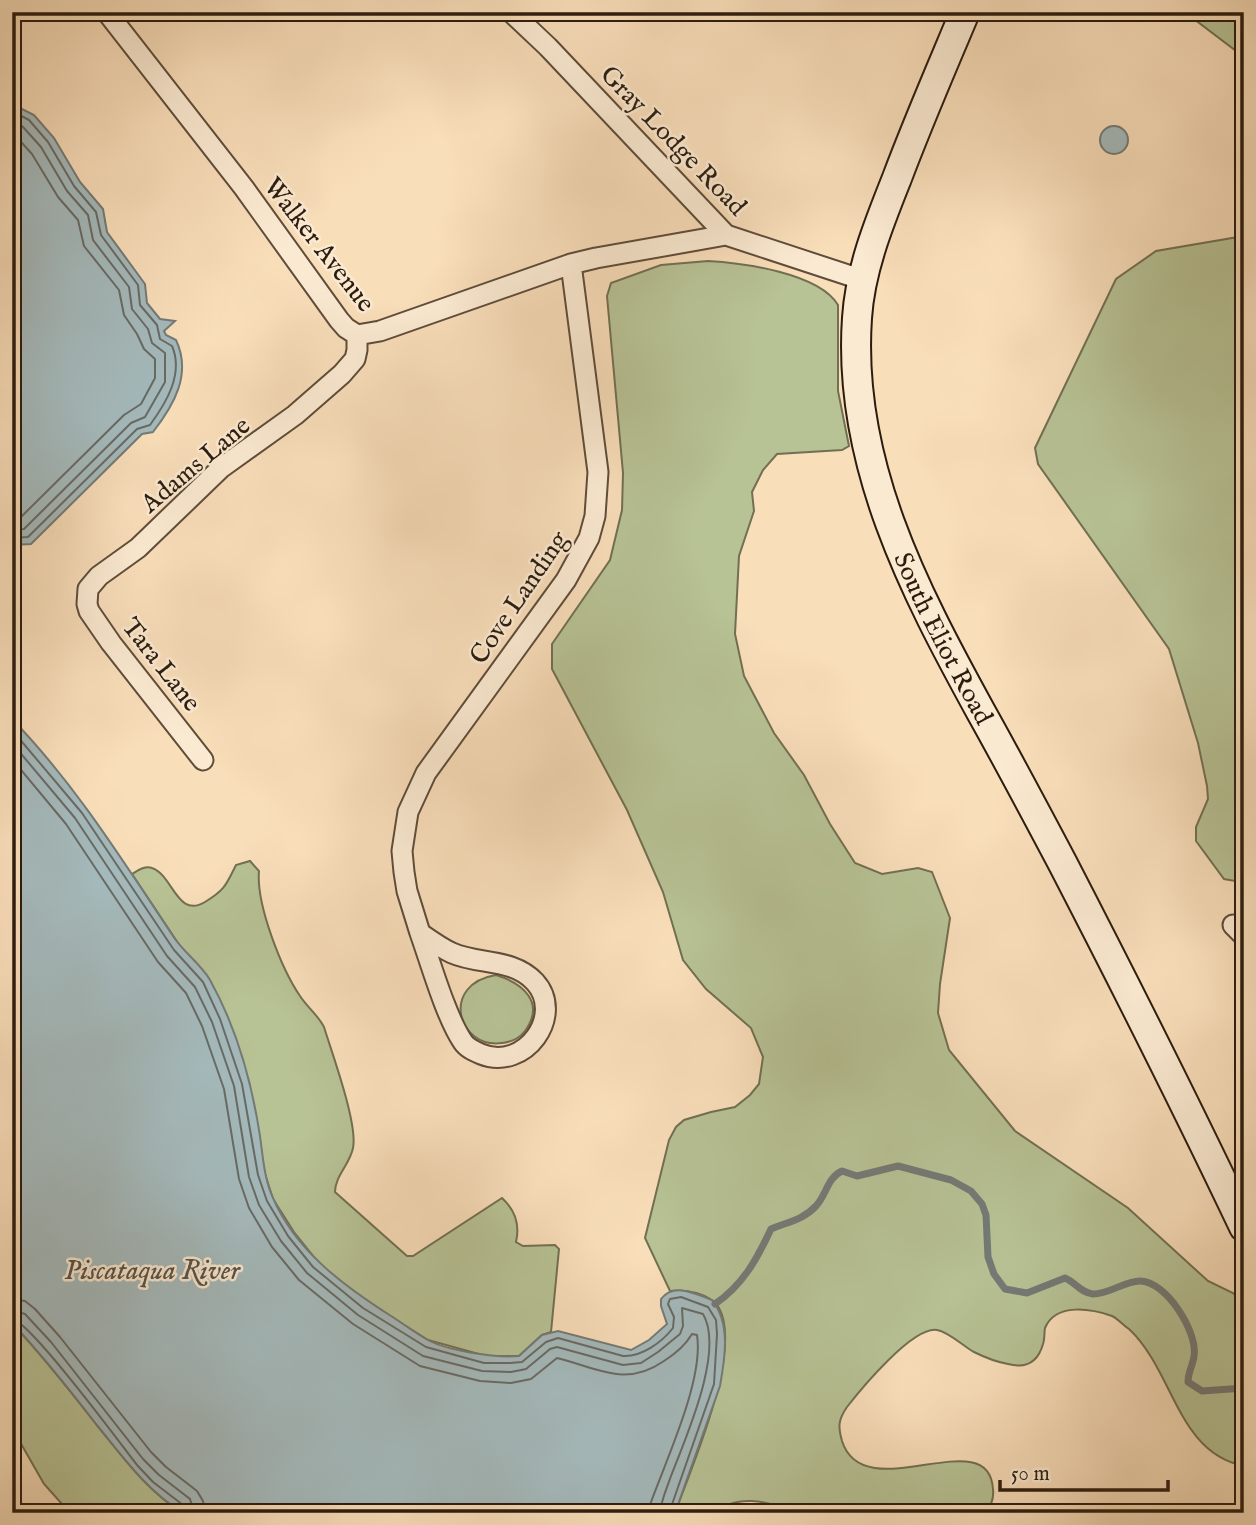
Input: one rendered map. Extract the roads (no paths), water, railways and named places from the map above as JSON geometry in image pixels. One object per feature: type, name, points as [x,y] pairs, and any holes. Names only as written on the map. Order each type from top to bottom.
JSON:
[{"type":"main road","name":"South Eliot Road","points":[[965,12],[888,200],[863,280],[857,316],[859,387],[866,437],[877,485],[905,565],[1066,870],[1244,1227]]},
{"type":"street","name":"Gray Lodge Road","points":[[511,12],[548,47],[726,235],[863,280]]},
{"type":"street","name":"Walker Avenue","points":[[109,15],[244,188],[339,320],[358,335],[380,331],[571,264],[726,235]]},
{"type":"street","name":"Cove Landing","points":[[420,933],[451,953],[477,961],[509,965],[536,983],[544,998],[544,1013],[540,1030],[524,1052],[514,1056],[489,1057],[465,1044],[455,1026],[420,933],[407,891],[403,861],[404,829],[412,802],[426,773],[566,580],[589,538],[598,472],[571,264]]},
{"type":"street","name":"Adams Lane","points":[[87,598],[92,582],[138,548],[221,468],[295,415],[342,374],[355,359],[358,335]]},
{"type":"street","name":"Tara Lane","points":[[87,598],[89,611],[111,643],[204,760]]},
{"type":"water","points":[[12,104],[34,115],[54,138],[80,182],[103,209],[107,232],[145,284],[147,303],[160,319],[175,321],[164,331],[176,340],[182,365],[174,400],[153,432],[142,434],[31,544],[12,545]]},
{"type":"water","points":[[1114,126],[1124,130],[1128,140],[1124,150],[1114,154],[1104,150],[1100,140],[1104,130]]},
{"type":"water","name":"Piscataqua River","points":[[12,719],[77,796],[177,942],[210,980],[227,1015],[247,1072],[265,1173],[273,1198],[295,1235],[323,1266],[426,1339],[458,1350],[497,1356],[519,1356],[542,1335],[558,1331],[631,1350],[649,1340],[667,1324],[661,1306],[661,1299],[666,1294],[679,1290],[712,1300],[722,1319],[724,1330],[725,1353],[720,1386],[675,1513],[183,1513],[158,1494],[126,1461],[12,1323]]},
{"type":"waterway","points":[[715,1304],[725,1297],[748,1271],[771,1229],[811,1211],[837,1174],[842,1171],[857,1176],[898,1166],[951,1180],[971,1191],[982,1204],[986,1215],[988,1257],[994,1274],[1005,1289],[1027,1293],[1065,1278],[1085,1292],[1093,1294],[1128,1283],[1150,1283],[1170,1298],[1191,1334],[1194,1356],[1188,1382],[1202,1391],[1244,1388]]}]
